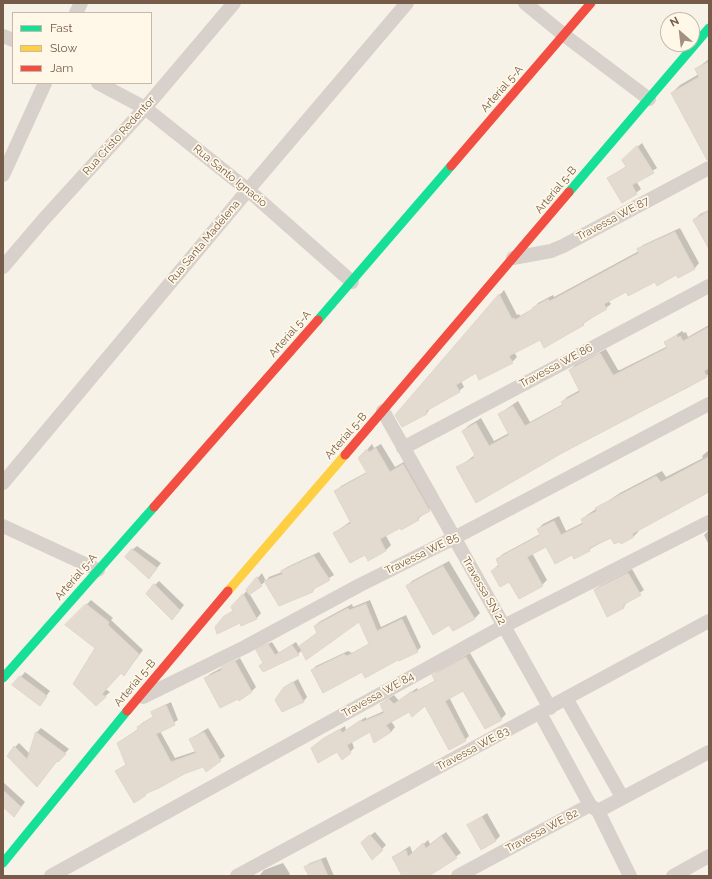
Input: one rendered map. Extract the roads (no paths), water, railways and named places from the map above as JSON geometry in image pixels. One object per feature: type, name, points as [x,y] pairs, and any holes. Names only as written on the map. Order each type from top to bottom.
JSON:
[{"type":"main road","name":"Arterial 5-A","points":[[3,678],[352,282],[591,3]]},
{"type":"main road","name":"Arterial 5-B","points":[[3,863],[134,702],[709,28]]},
{"type":"street","points":[[76,12],[81,3]]},
{"type":"street","name":"Rua Cristo Redentor","points":[[3,267],[44,218],[145,108],[234,3]]},
{"type":"street","name":"Rua Santa Madelena","points":[[3,484],[248,190],[407,3]]},
{"type":"street","points":[[525,3],[564,35],[649,99]]},
{"type":"street","points":[[682,61],[709,47]]},
{"type":"street","points":[[3,175],[45,84]]},
{"type":"street","name":"Rua Santo Ignacio","points":[[100,84],[145,108],[248,190],[352,282]]},
{"type":"street","name":"Travessa WE 87","points":[[513,258],[551,251],[563,246],[709,168]]},
{"type":"street","name":"Travessa WE 86","points":[[404,448],[709,286]]},
{"type":"street","name":"Travessa WE 85","points":[[134,702],[245,647],[377,576],[454,538],[709,404]]},
{"type":"street","name":"Travessa SN 22","points":[[383,411],[504,626],[594,808],[630,876]]},
{"type":"street","name":"Travessa WE 84","points":[[51,876],[504,626],[709,522]]},
{"type":"street","points":[[3,526],[98,570]]},
{"type":"street","name":"Travessa WE 83","points":[[237,876],[709,621]]},
{"type":"street","points":[[566,698],[622,797]]},
{"type":"street","name":"Travessa WE 82","points":[[458,876],[594,808],[622,797],[709,752]]},
{"type":"street","points":[[673,876],[709,856]]}]
